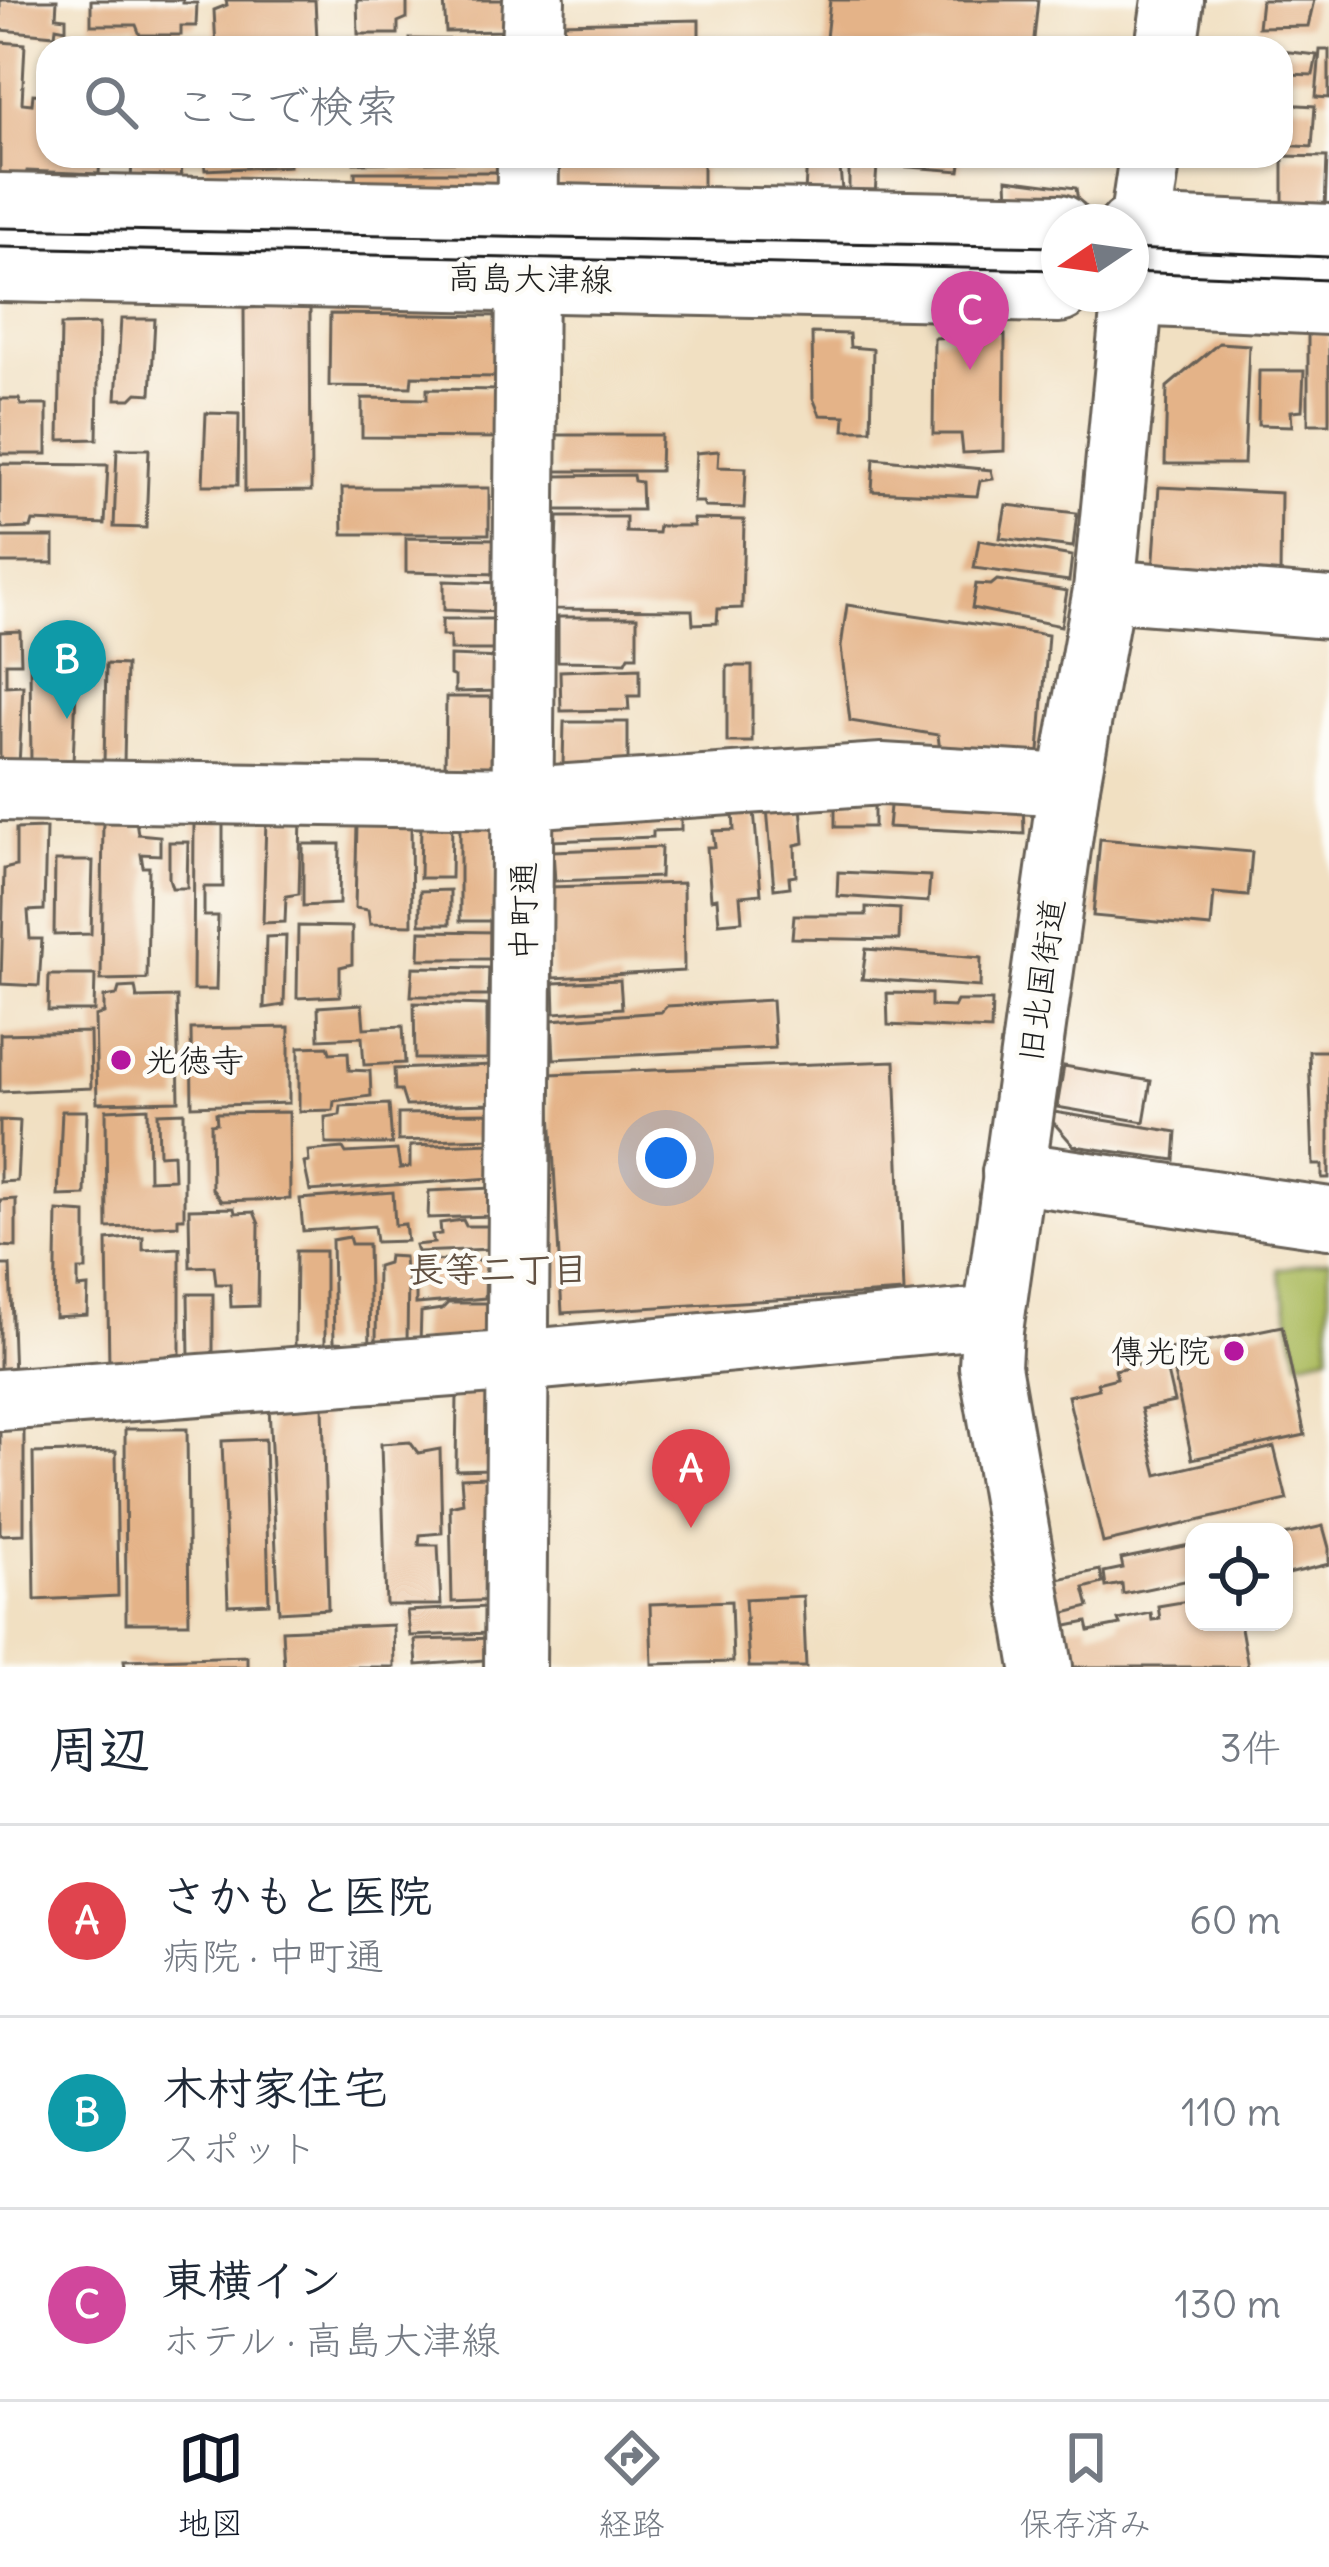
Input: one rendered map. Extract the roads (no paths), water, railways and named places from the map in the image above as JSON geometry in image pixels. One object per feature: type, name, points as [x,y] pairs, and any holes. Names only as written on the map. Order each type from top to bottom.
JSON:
[{"type":"main road","name":"高島大津線","points":[[0,207],[1041,228]]},
{"type":"main road","name":"高島大津線","points":[[0,268],[527,217],[1041,288]]},
{"type":"main road","points":[[1149,259],[1329,238]]},
{"type":"main road","points":[[1149,264],[1329,301]]},
{"type":"street","points":[[532,36],[534,0]]},
{"type":"street","points":[[1168,36],[1173,0]]},
{"type":"street","name":"旧北国街道","points":[[1143,204],[1148,168]]},
{"type":"street","name":"中町通","points":[[515,1667],[527,217]]},
{"type":"street","name":"旧北国街道","points":[[1042,1667],[991,1366],[993,1317],[1069,785],[1104,590],[1129,312]]},
{"type":"street","points":[[1104,590],[1329,608]]},
{"type":"street","points":[[0,790],[524,798],[882,774],[1069,785]]},
{"type":"street","points":[[1013,1172],[1329,1218]]},
{"type":"street","points":[[0,1400],[519,1361],[993,1317]]},
{"type":"tram line","points":[[0,228],[1041,247]]},
{"type":"tram line","points":[[0,247],[1041,270]]},
{"type":"tram line","points":[[1149,250],[1329,257]]},
{"type":"tram line","points":[[1149,273],[1329,280]]},
{"type":"place","name":"東横イン","points":[[970,370]]},
{"type":"place","name":"木村家住宅","points":[[67,719]]},
{"type":"place","name":"光徳寺","points":[[121,1060]]},
{"type":"place","name":"傳光院","points":[[1234,1351]]},
{"type":"place","name":"さかもと医院","points":[[691,1528]]},
{"type":"district","name":"長等二丁目","points":[[498,1269]]}]
